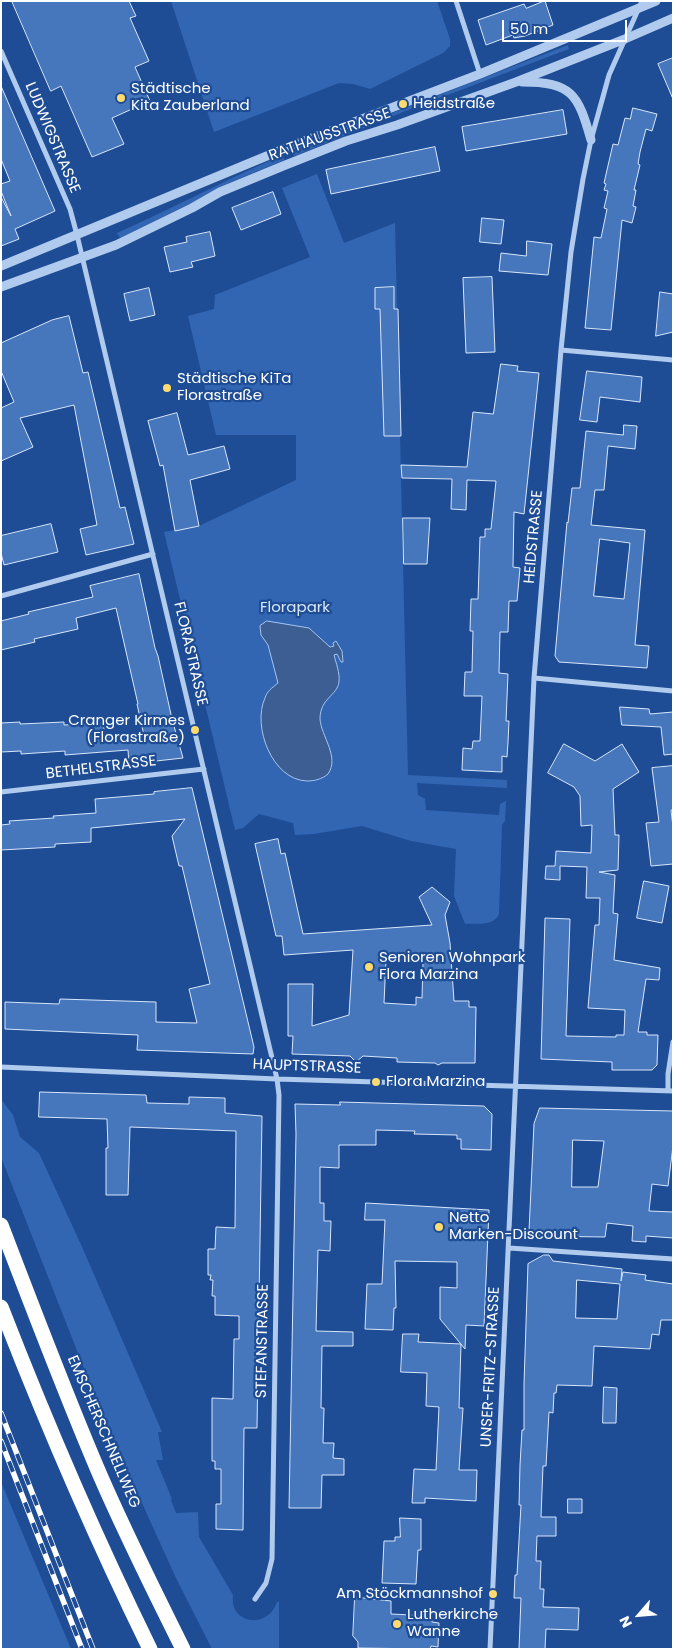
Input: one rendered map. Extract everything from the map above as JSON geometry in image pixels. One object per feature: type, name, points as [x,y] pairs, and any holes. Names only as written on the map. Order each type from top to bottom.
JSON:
[{"type":"highway","name":"EMSCHERSCHNELLWEG","points":[[1,1225],[98,1469],[150,1583],[183,1649]]},
{"type":"highway","points":[[1,1307],[68,1474],[150,1649]]},
{"type":"street","points":[[456,1],[480,74]]},
{"type":"street","name":"RATHAUSSTRASSE","points":[[1,266],[286,148],[480,74],[641,5],[656,1]]},
{"type":"street","name":"HEIDSTRASSE","points":[[516,1086],[534,678],[571,252],[591,140],[609,75],[641,5]]},
{"type":"street","name":"RATHAUSSTRASSE","points":[[1,287],[116,245],[192,208],[220,192],[283,166],[346,141],[397,125],[516,82],[673,18]]},
{"type":"street","name":"LUDWIGSTRASSE","points":[[1,51],[70,209],[77,235]]},
{"type":"street","points":[[516,82],[543,82],[558,85],[570,94],[578,102],[591,140]]},
{"type":"street","name":"FLORASTRASSE","points":[[77,235],[277,1079]]},
{"type":"street","points":[[561,350],[673,360]]},
{"type":"street","points":[[1,596],[153,554]]},
{"type":"street","points":[[534,678],[673,691]]},
{"type":"street","name":"BETHELSTRASSE","points":[[1,792],[204,769]]},
{"type":"street","points":[[670,1091],[668,1074],[673,1042]]},
{"type":"street","name":"HAUPTSTRASSE","points":[[1,1068],[277,1079],[670,1091]]},
{"type":"street","name":"STEFANSTRASSE","points":[[255,1599],[266,1583],[272,1558],[279,1095],[277,1079]]},
{"type":"street","name":"UNSER-FRITZ-STRASSE","points":[[490,1649],[516,1086]]},
{"type":"street","points":[[508,1248],[673,1259]]},
{"type":"green space","points":[[171,1],[437,1],[450,39],[450,46],[443,53],[370,89],[353,84],[339,83],[214,132]]},
{"type":"green space","points":[[568,45],[569,49],[408,110],[294,156],[292,152]]},
{"type":"green space","points":[[283,155],[284,160],[229,183],[185,207],[120,238],[117,233],[241,174]]},
{"type":"green space","name":"Florapark","points":[[317,174],[344,243],[395,223],[408,775],[507,780],[507,788],[417,783],[418,795],[425,799],[426,810],[499,815],[500,804],[506,801],[505,821],[502,825],[499,914],[497,918],[489,923],[465,924],[454,896],[456,849],[411,841],[362,826],[314,834],[295,835],[293,823],[259,814],[243,828],[235,830],[164,532],[199,526],[296,480],[296,435],[216,435],[188,316],[214,309],[215,295],[310,257],[282,188]]},
{"type":"green space","points":[[1,1099],[13,1115],[20,1137],[39,1153],[83,1249],[162,1432],[158,1432],[163,1460],[156,1460],[176,1513],[198,1512],[199,1537],[233,1595],[233,1605],[237,1612],[250,1620],[258,1620],[266,1617],[277,1602],[279,1602],[279,1649],[212,1649],[176,1578],[117,1448],[1,1157]]},
{"type":"green space","points":[[1,1482],[71,1649],[1,1649]]},
{"type":"shaded area","points":[[267,621],[309,628],[330,647],[334,646],[333,643],[336,641],[342,651],[343,662],[341,662],[337,654],[334,655],[339,675],[338,687],[325,702],[320,719],[331,754],[331,767],[328,774],[313,781],[295,778],[284,772],[268,750],[263,736],[261,723],[265,698],[267,693],[278,683],[268,645],[261,635],[260,626]]},
{"type":"building","points":[[12,1],[129,1],[136,16],[130,18],[149,61],[135,67],[150,101],[112,118],[124,144],[92,157],[61,86],[51,91]]},
{"type":"building","points":[[545,1],[553,25],[525,36],[514,38],[513,35],[486,45],[478,20],[524,4],[526,8]]},
{"type":"building","points":[[673,58],[673,99],[658,64]]},
{"type":"building","points":[[1,86],[55,211],[15,229],[19,239],[1,246],[1,197],[11,216],[1,191],[1,184],[10,181],[1,159]]},
{"type":"building","points":[[633,108],[657,114],[652,131],[646,129],[640,152],[638,164],[640,165],[634,190],[636,190],[633,206],[636,207],[632,223],[622,220],[611,330],[585,328],[594,237],[601,238],[607,209],[604,208],[608,191],[604,190],[606,184],[604,183],[613,144],[618,145],[625,118],[630,119]]},
{"type":"building","points":[[563,110],[567,134],[466,151],[462,127]]},
{"type":"building","points":[[435,147],[440,171],[331,194],[326,170]]},
{"type":"building","points":[[273,192],[281,214],[241,230],[232,208]]},
{"type":"building","points":[[482,218],[504,220],[501,244],[480,242]]},
{"type":"building","points":[[210,232],[215,256],[191,262],[193,267],[170,272],[164,247],[187,242],[186,237]]},
{"type":"building","points":[[527,241],[552,244],[548,275],[499,271],[501,253],[526,256]]},
{"type":"building","points":[[492,277],[495,352],[466,353],[463,278]]},
{"type":"building","points":[[394,287],[394,309],[398,309],[401,436],[384,436],[380,309],[375,309],[375,288]]},
{"type":"building","points":[[149,288],[155,315],[130,321],[124,294]]},
{"type":"building","points":[[660,292],[673,294],[673,332],[656,336]]},
{"type":"building","points":[[69,316],[83,373],[88,372],[120,508],[125,507],[134,544],[86,555],[80,529],[97,525],[74,405],[20,418],[33,447],[1,461],[1,408],[14,402],[1,371],[1,343],[52,320]]},
{"type":"building","points":[[501,364],[518,366],[517,371],[539,373],[524,514],[514,512],[513,567],[520,568],[517,601],[509,601],[508,632],[500,632],[499,673],[508,674],[506,721],[509,721],[507,757],[502,756],[502,772],[462,770],[463,748],[472,749],[473,741],[480,741],[482,696],[464,696],[465,672],[472,672],[473,631],[470,631],[471,599],[478,599],[480,537],[485,537],[485,529],[491,529],[496,481],[467,480],[466,510],[451,509],[452,479],[402,478],[401,465],[467,467],[473,412],[493,414]]},
{"type":"building","points":[[587,371],[642,377],[640,402],[600,397],[597,422],[580,420]]},
{"type":"building","points":[[177,413],[188,455],[224,446],[230,469],[190,480],[199,526],[175,531],[163,465],[160,466],[148,421]]},
{"type":"building","points":[[624,425],[637,426],[635,449],[608,446],[604,490],[595,490],[591,525],[645,530],[635,645],[649,646],[647,668],[559,662],[555,656],[567,522],[572,488],[580,488],[586,431],[623,435]],"holes":[[[600,539],[630,543],[624,599],[594,596]]]},
{"type":"building","points":[[403,518],[430,518],[427,564],[404,564]]},
{"type":"building","points":[[51,524],[58,552],[4,565],[1,553],[1,536]]},
{"type":"building","points":[[139,574],[155,648],[183,758],[129,764],[128,750],[65,755],[65,751],[21,754],[21,751],[1,752],[1,723],[64,722],[64,725],[104,723],[104,738],[144,736],[116,608],[76,618],[78,629],[34,639],[35,642],[1,650],[1,621],[29,614],[28,612],[93,597],[90,586]]},
{"type":"building","points":[[620,707],[649,709],[650,714],[673,712],[673,754],[664,755],[661,727],[622,725]]},
{"type":"building","points":[[564,744],[595,761],[622,744],[639,772],[613,789],[615,835],[619,835],[618,870],[599,872],[615,875],[613,913],[618,914],[614,960],[660,968],[659,980],[646,979],[638,1032],[647,1032],[647,1035],[658,1035],[657,1065],[652,1070],[612,1070],[612,1062],[541,1059],[545,918],[570,919],[566,1036],[616,1037],[616,1035],[624,1035],[625,1010],[588,1008],[595,925],[599,925],[600,898],[586,898],[587,867],[560,866],[560,880],[545,879],[546,866],[555,866],[556,851],[591,853],[592,825],[581,826],[580,796],[574,787],[548,773]]},
{"type":"building","points":[[673,766],[673,810],[671,810],[673,864],[651,866],[646,823],[659,822],[652,768]]},
{"type":"building","points":[[192,788],[254,1047],[253,1054],[137,1050],[138,1035],[5,1029],[5,1002],[59,1004],[60,999],[156,1002],[156,1022],[197,1023],[189,989],[210,984],[182,866],[179,866],[172,836],[185,819],[91,828],[91,842],[55,844],[55,847],[1,850],[1,825],[10,824],[9,821],[96,813],[95,799],[154,794],[154,792]]},
{"type":"building","points":[[278,839],[281,854],[285,853],[303,934],[432,925],[419,897],[432,887],[450,902],[445,915],[450,943],[454,1001],[469,1001],[469,1007],[476,1007],[475,1063],[442,1063],[438,1065],[435,1063],[397,1062],[397,1058],[363,1056],[356,1062],[350,1056],[292,1054],[293,1036],[288,1036],[288,984],[313,984],[312,1026],[349,1015],[353,950],[284,955],[282,936],[276,936],[255,844]],"holes":[[[386,960],[423,962],[422,998],[416,997],[416,1005],[384,1003]]]},
{"type":"building","points":[[644,881],[669,886],[662,923],[637,918]]},
{"type":"building","points":[[40,1092],[146,1095],[147,1103],[189,1104],[189,1097],[225,1098],[225,1113],[262,1116],[257,1428],[244,1428],[243,1530],[216,1529],[216,1504],[221,1504],[221,1469],[215,1469],[215,1461],[212,1461],[212,1398],[233,1399],[234,1339],[239,1339],[239,1316],[215,1315],[215,1296],[212,1296],[213,1280],[210,1280],[211,1275],[208,1275],[208,1249],[215,1249],[216,1227],[235,1228],[236,1131],[130,1127],[128,1195],[106,1195],[107,1119],[39,1117]]},
{"type":"building","points":[[340,1102],[484,1106],[492,1114],[491,1150],[461,1149],[461,1139],[457,1139],[457,1135],[414,1134],[415,1131],[376,1130],[376,1145],[339,1145],[339,1168],[320,1167],[320,1203],[324,1203],[324,1221],[331,1221],[330,1251],[318,1250],[316,1331],[353,1332],[353,1346],[322,1346],[321,1408],[324,1408],[323,1443],[334,1443],[333,1458],[344,1459],[344,1475],[322,1475],[321,1508],[289,1508],[295,1104],[340,1105]]},
{"type":"building","points":[[540,1108],[673,1111],[673,1146],[668,1186],[652,1184],[649,1211],[673,1212],[673,1238],[646,1236],[646,1242],[632,1241],[633,1226],[607,1223],[605,1237],[534,1236],[529,1231],[534,1124]],"holes":[[[573,1140],[604,1141],[598,1187],[572,1187]]]},
{"type":"building","points":[[366,1203],[489,1210],[484,1326],[466,1325],[465,1349],[440,1319],[440,1287],[457,1288],[457,1262],[395,1261],[396,1308],[394,1308],[393,1330],[365,1329],[367,1284],[382,1284],[385,1220],[365,1220]]},
{"type":"building","points":[[544,1255],[549,1255],[553,1261],[622,1269],[621,1281],[623,1272],[646,1275],[645,1280],[673,1284],[673,1320],[661,1320],[659,1335],[652,1334],[650,1349],[594,1346],[592,1386],[557,1385],[556,1393],[554,1393],[553,1413],[549,1412],[546,1466],[543,1466],[541,1517],[556,1517],[556,1536],[537,1536],[536,1561],[541,1561],[540,1589],[544,1589],[543,1607],[579,1608],[578,1630],[546,1629],[545,1649],[519,1649],[521,1598],[514,1598],[521,1505],[519,1505],[520,1465],[522,1430],[524,1430],[528,1264]],"holes":[[[577,1280],[620,1284],[617,1319],[576,1318]]]},
{"type":"building","points":[[403,1334],[419,1334],[418,1342],[461,1344],[459,1408],[463,1408],[459,1470],[477,1470],[476,1501],[425,1498],[425,1503],[412,1503],[414,1469],[436,1470],[439,1407],[426,1406],[427,1373],[401,1372]]},
{"type":"building","points":[[604,1387],[617,1388],[616,1423],[603,1423]]},
{"type":"building","points":[[568,1499],[582,1499],[582,1513],[568,1513]]},
{"type":"building","points":[[400,1518],[421,1519],[421,1550],[418,1550],[416,1584],[382,1583],[384,1541],[395,1541],[395,1537],[400,1537]]},
{"type":"building","name":"Lutherkirche Wanne","points":[[355,1597],[391,1601],[391,1614],[431,1616],[432,1622],[439,1623],[438,1647],[431,1646],[430,1649],[358,1648],[358,1642],[353,1636]]},
{"type":"railway","points":[[1,1413],[93,1649]]},
{"type":"railway","points":[[1,1441],[82,1649]]},
{"type":"place","name":"Städtische Kita Zauberland","points":[[121,98]]},
{"type":"place","name":"Heidstraße","points":[[403,104]]},
{"type":"place","name":"Städtische KiTa Florastraße","points":[[167,388]]},
{"type":"place","name":"Cranger Kirmes (Florastraße)","points":[[195,730]]},
{"type":"place","name":"Senioren Wohnpark Flora Marzina","points":[[369,967]]},
{"type":"place","name":"Flora Marzina","points":[[376,1082]]},
{"type":"place","name":"Netto Marken-Discount","points":[[439,1227]]},
{"type":"place","name":"Am Stöckmannshof","points":[[493,1594]]},
{"type":"place","name":"Lutherkirche Wanne","points":[[397,1624]]}]
